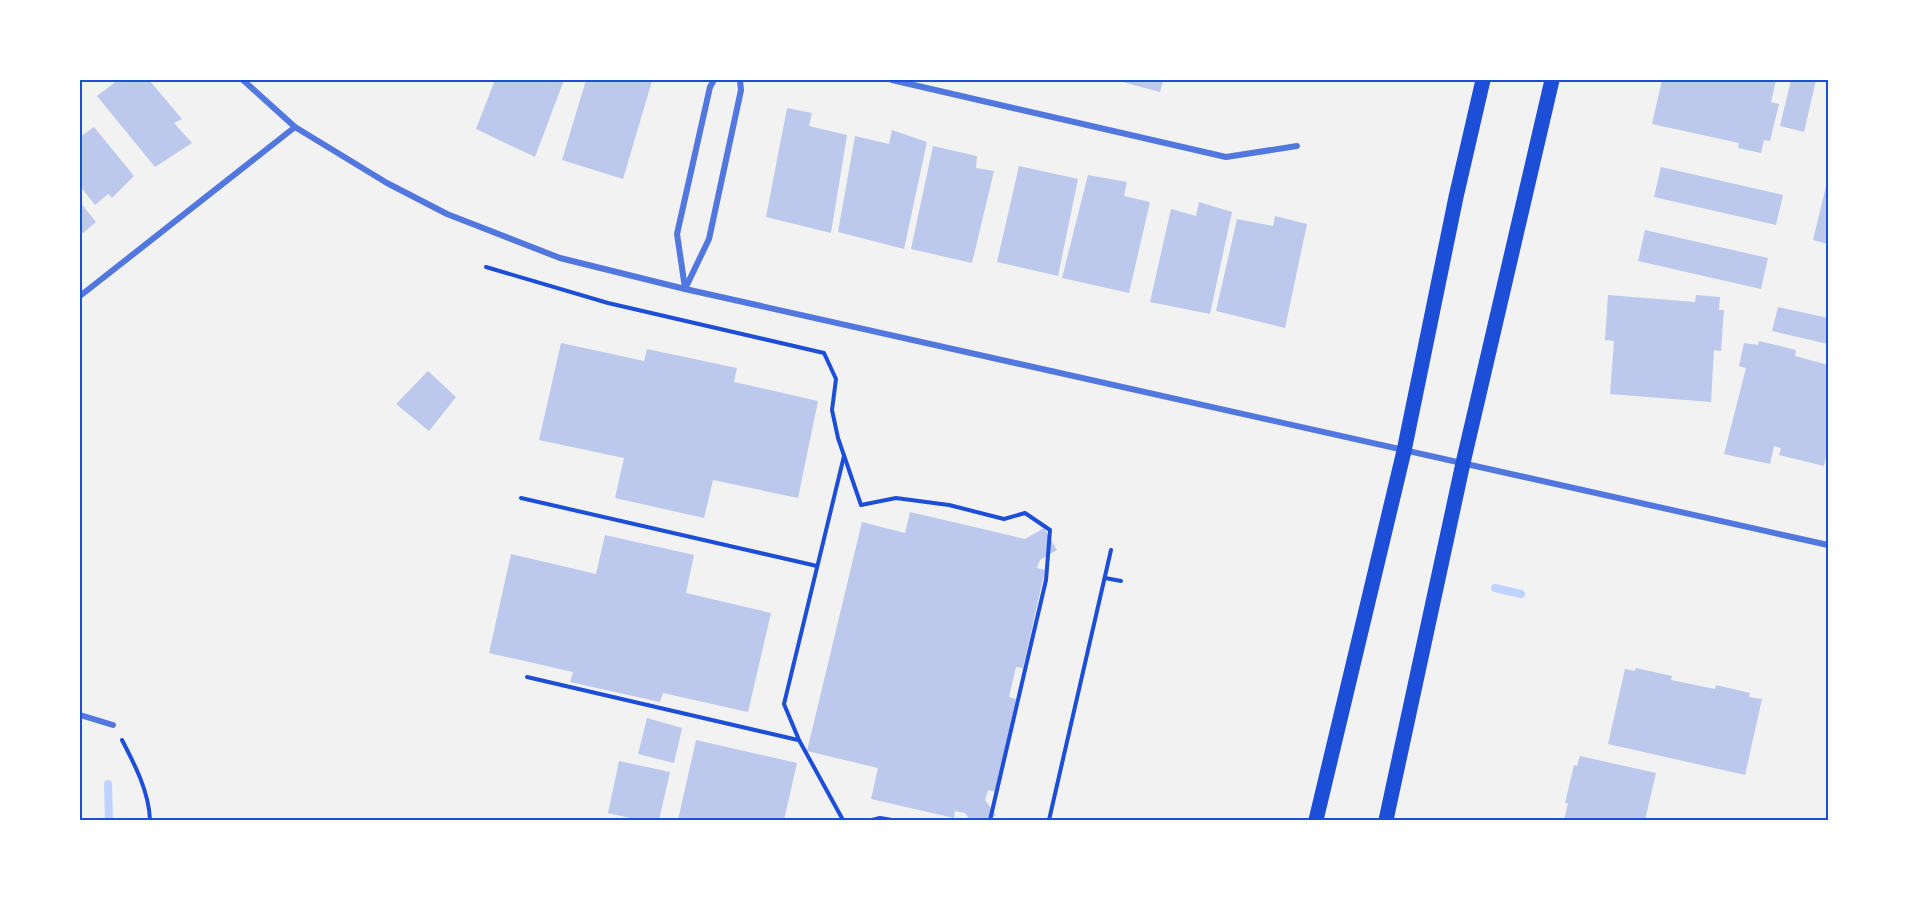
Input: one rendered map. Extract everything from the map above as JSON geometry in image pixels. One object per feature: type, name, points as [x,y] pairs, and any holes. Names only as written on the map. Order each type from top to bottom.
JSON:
[{"type":"main road","points":[[1316,820],[1404,451],[1456,197],[1483,80]]},
{"type":"main road","points":[[1386,820],[1463,464],[1552,80]]},
{"type":"street","points":[[243,80],[295,128],[387,183],[447,214],[560,258],[685,289],[1828,545]]},
{"type":"street","points":[[685,289],[677,234],[710,87],[714,80]]},
{"type":"street","points":[[685,289],[709,239],[741,90],[740,80]]},
{"type":"street","points":[[892,80],[1226,157],[1297,146]]},
{"type":"street","points":[[80,296],[295,128]]},
{"type":"street","points":[[80,715],[113,725]]},
{"type":"path","points":[[486,267],[608,303],[824,353],[836,379],[832,410],[838,438],[861,505],[896,498],[949,505],[1004,519],[1024,513],[1050,530],[1046,580],[990,820]]},
{"type":"path","points":[[843,820],[799,740],[784,704],[844,455]]},
{"type":"path","points":[[521,498],[817,566]]},
{"type":"path","points":[[1049,820],[1111,550]]},
{"type":"path","points":[[1105,579],[1120,581]]},
{"type":"path","points":[[527,677],[799,740]]},
{"type":"path","points":[[113,725],[137,770],[150,808],[150,820]]},
{"type":"path","points":[[872,820],[880,818],[892,820]]},
{"type":"building","points":[[118,80],[149,80],[182,119],[174,123],[192,143],[155,167],[97,96]]},
{"type":"building","points":[[495,80],[564,80],[535,157],[476,129]]},
{"type":"building","points":[[586,80],[652,81],[623,179],[562,160]]},
{"type":"building","points":[[1115,80],[1163,80],[1160,92]]},
{"type":"building","points":[[1662,80],[1776,80],[1771,102],[1779,104],[1770,141],[1764,140],[1761,153],[1738,148],[1739,143],[1652,124]]},
{"type":"building","points":[[1791,80],[1816,80],[1804,132],[1780,126]]},
{"type":"building","points":[[787,108],[812,113],[809,126],[847,135],[831,233],[766,217]]},
{"type":"building","points":[[94,127],[134,176],[112,198],[108,194],[95,205],[80,186],[80,137]]},
{"type":"building","points":[[892,130],[927,142],[904,249],[838,232],[855,136],[889,144]]},
{"type":"building","points":[[933,146],[977,156],[976,168],[994,171],[972,263],[911,249]]},
{"type":"building","points":[[1019,166],[1078,179],[1058,276],[997,262]]},
{"type":"building","points":[[1661,167],[1783,195],[1776,225],[1654,197]]},
{"type":"building","points":[[1088,175],[1127,182],[1124,196],[1150,202],[1129,293],[1062,278]]},
{"type":"building","points":[[1828,178],[1828,244],[1813,240]]},
{"type":"building","points":[[80,202],[96,222],[83,233],[80,229]]},
{"type":"building","points":[[1199,202],[1232,212],[1210,314],[1150,302],[1171,209],[1196,216]]},
{"type":"building","points":[[1275,216],[1307,224],[1285,328],[1216,311],[1237,219],[1273,226]]},
{"type":"building","points":[[1645,230],[1768,258],[1761,289],[1638,261]]},
{"type":"building","points":[[1608,295],[1695,302],[1696,295],[1720,297],[1719,310],[1724,310],[1721,351],[1714,350],[1711,402],[1610,394],[1614,341],[1605,340]]},
{"type":"building","points":[[1778,307],[1828,318],[1828,344],[1772,331]]},
{"type":"building","points":[[1759,341],[1796,350],[1795,356],[1828,365],[1828,445],[1824,466],[1779,455],[1781,448],[1774,446],[1770,464],[1724,454],[1746,368],[1739,366],[1744,343],[1758,345]]},
{"type":"building","points":[[561,343],[644,361],[647,349],[737,368],[734,382],[818,401],[798,498],[713,480],[704,518],[615,498],[624,458],[539,440]]},
{"type":"building","points":[[428,371],[456,397],[429,431],[396,404]]},
{"type":"building","points":[[910,512],[1025,539],[1044,528],[1057,550],[1040,560],[1037,568],[1045,570],[1023,668],[1016,667],[1009,697],[1016,699],[996,792],[988,790],[985,800],[996,815],[989,820],[970,820],[965,813],[955,811],[954,818],[871,799],[878,768],[807,751],[862,522],[905,533]]},
{"type":"building","points":[[605,535],[694,555],[686,593],[771,613],[748,712],[663,693],[660,702],[570,682],[573,672],[489,653],[511,554],[596,574]]},
{"type":"building","points":[[1636,668],[1672,676],[1671,680],[1715,689],[1716,685],[1750,693],[1749,697],[1762,699],[1745,775],[1608,744],[1625,669],[1635,671]]},
{"type":"building","points":[[647,718],[682,728],[674,763],[638,754]]},
{"type":"building","points":[[696,740],[797,763],[784,820],[678,820]]},
{"type":"building","points":[[1580,756],[1656,773],[1645,820],[1564,820],[1568,803],[1565,803],[1574,765],[1577,766]]},
{"type":"building","points":[[619,761],[670,772],[659,820],[639,820],[608,813]]},
{"type":"waterway","points":[[1495,588],[1521,594]]},
{"type":"waterway","points":[[108,784],[109,820]]}]
